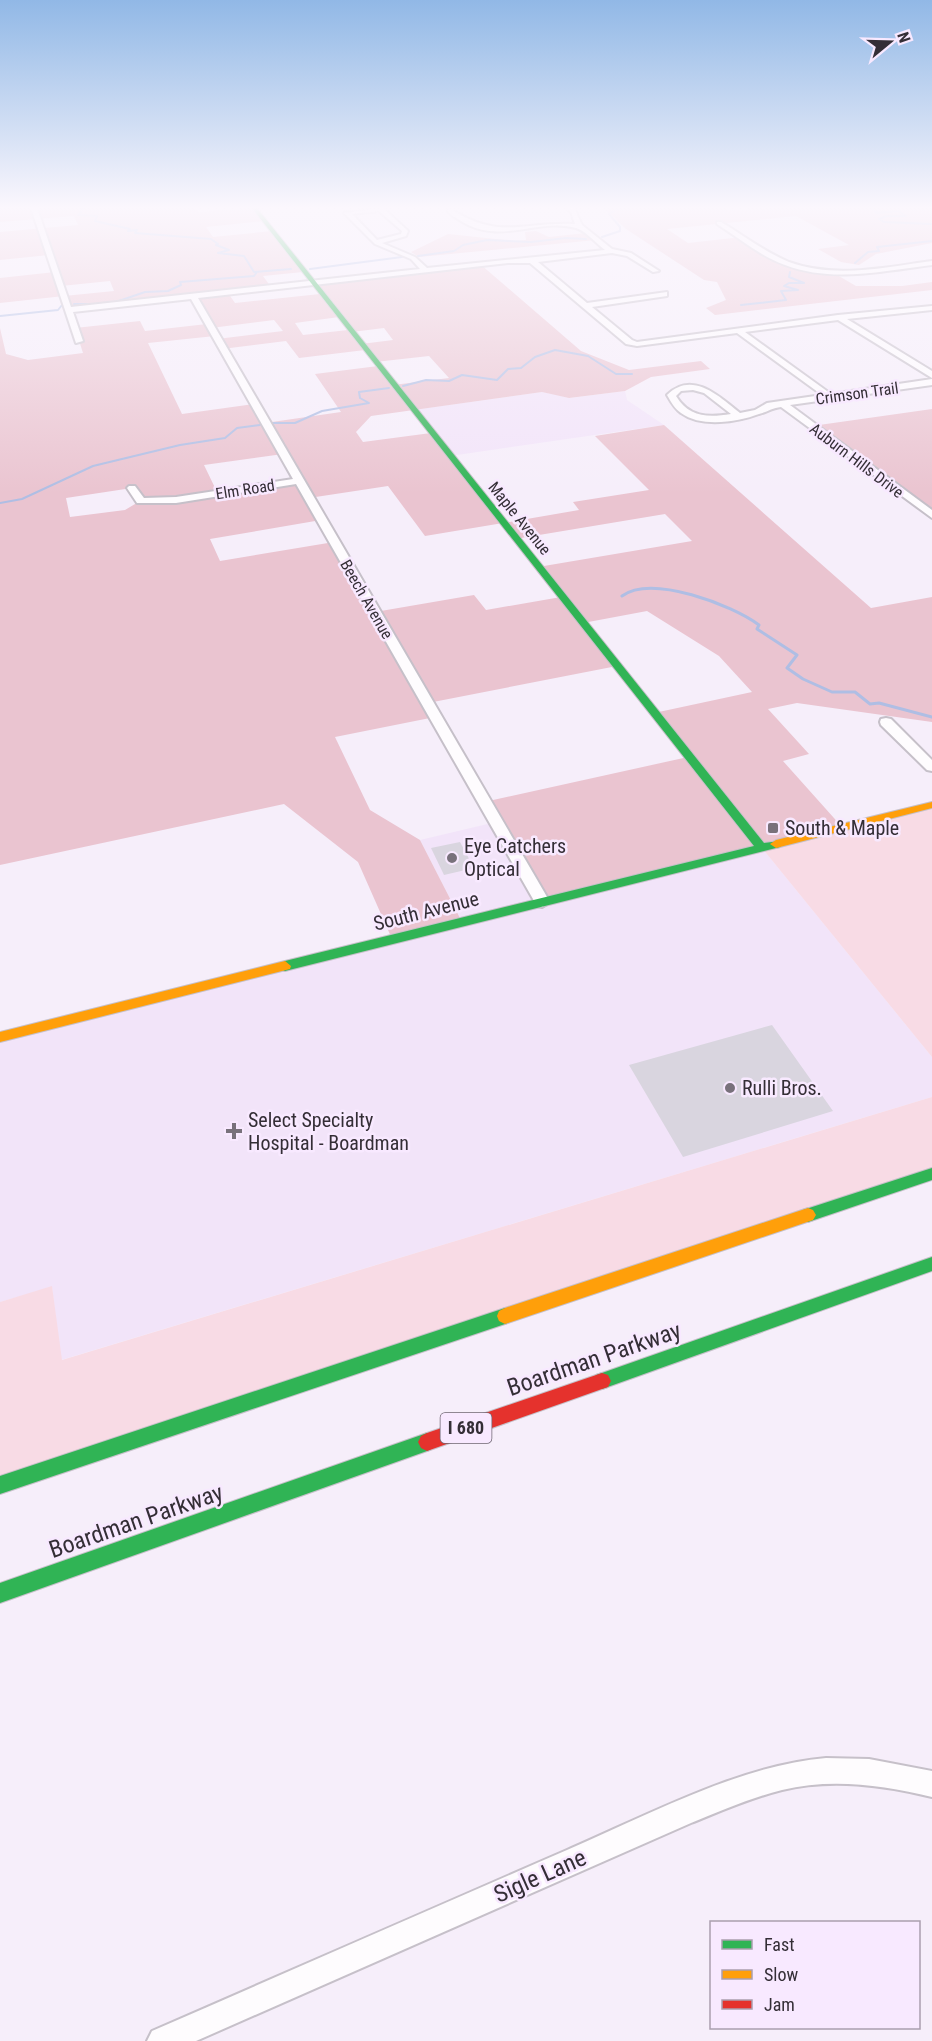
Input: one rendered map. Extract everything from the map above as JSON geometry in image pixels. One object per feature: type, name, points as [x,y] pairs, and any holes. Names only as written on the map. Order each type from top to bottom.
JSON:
[{"type":"main road","name":"Maple Avenue","points":[[328,303],[762,848]]},
{"type":"main road","name":"South Avenue","points":[[0,1037],[932,805]]},
{"type":"main road","points":[[0,1485],[932,1174]]},
{"type":"main road","name":"Boardman Parkway","points":[[0,1593],[932,1264]]},
{"type":"street","points":[[67,303],[79,341]]},
{"type":"street","points":[[69,310],[129,303]]},
{"type":"street","name":"Beech Avenue","points":[[197,303],[542,902]]},
{"type":"street","points":[[582,303],[633,343],[838,317],[932,308]]},
{"type":"street","points":[[585,306],[606,303]]},
{"type":"street","points":[[838,317],[932,375]]},
{"type":"street","points":[[736,330],[830,397]]},
{"type":"street","name":"Crimson Trail","points":[[738,416],[713,394],[700,388],[684,388],[671,395],[675,402],[696,418],[712,420],[738,416],[758,412],[767,406],[932,382]]},
{"type":"street","name":"Auburn Hills Drive","points":[[783,404],[932,515]]},
{"type":"street","name":"Elm Road","points":[[132,488],[141,501],[164,501],[298,481]]},
{"type":"street","points":[[886,722],[932,767]]},
{"type":"street","name":"Sigle Lane","points":[[162,2041],[671,1819],[763,1782],[813,1772],[845,1771],[877,1773],[932,1784]]},
{"type":"shaded area","points":[[67,303],[128,303],[69,310]]},
{"type":"shaded area","points":[[196,303],[526,303],[581,351],[629,370],[701,361],[710,369],[651,377],[625,391],[569,398],[542,392],[371,416],[356,432],[363,442],[431,433],[503,523],[579,510],[573,502],[649,490],[595,436],[664,425],[871,608],[932,597],[932,722],[797,703],[768,709],[809,754],[783,761],[842,827],[542,902],[484,802],[688,757],[654,713],[752,692],[719,656],[647,611],[583,623],[617,666],[428,703],[435,717],[335,737],[370,810],[420,840],[462,922],[392,939],[358,862],[284,804],[0,865],[0,328],[6,354],[28,360],[83,353],[75,328],[140,321],[145,331],[207,324]],"holes":[[[339,317],[348,330],[303,335],[295,323]],[[274,320],[283,331],[217,339],[222,349],[286,341],[299,358],[365,350],[375,362],[429,356],[449,378],[393,385],[378,366],[315,374],[341,412],[265,423],[254,404],[182,414],[148,343],[215,336],[211,328]],[[384,328],[393,340],[361,344],[352,332]],[[283,454],[298,481],[218,494],[204,465]],[[388,486],[425,536],[503,523],[515,539],[665,514],[692,541],[538,567],[561,597],[486,610],[474,595],[375,612],[334,542],[220,561],[210,539],[321,520],[309,498]],[[132,488],[140,501],[125,510],[70,517],[66,498]]]},
{"type":"shaded area","points":[[718,303],[817,303],[715,315],[706,308]]},
{"type":"shaded area","points":[[625,391],[627,400],[664,425],[450,456],[413,410],[542,392],[570,398]]},
{"type":"shaded area","points":[[932,409],[932,512],[812,426]]},
{"type":"shaded area","points":[[932,805],[932,1057],[762,848]]},
{"type":"shaded area","points":[[496,822],[762,848],[932,1057],[932,1097],[61,1360],[52,1287],[0,1302],[0,1037],[462,922],[420,840]]},
{"type":"shaded area","points":[[932,1097],[932,1174],[0,1485],[0,1302],[52,1286],[62,1360]]},
{"type":"building","name":"Eye Catchers Optical","points":[[460,842],[474,868],[444,875],[431,848]]},
{"type":"building","name":"Rulli Bros.","points":[[772,1025],[833,1111],[683,1157],[629,1065]]},
{"type":"waterway","points":[[741,305],[757,303]]},
{"type":"waterway","points":[[74,304],[104,304]]},
{"type":"waterway","points":[[0,316],[58,310],[62,305]]},
{"type":"waterway","points":[[403,386],[426,380],[449,381],[462,375],[497,380],[508,369],[521,368],[535,357],[555,350],[588,356],[616,374],[632,374]]},
{"type":"waterway","points":[[273,423],[295,423],[322,411],[369,403],[360,398],[359,392],[389,388]]},
{"type":"waterway","points":[[0,503],[22,499],[93,466],[180,445],[225,438],[237,428],[260,425]]},
{"type":"waterway","points":[[622,596],[635,590],[652,588],[671,590],[712,601],[747,617],[759,625],[757,629],[797,655],[787,668],[803,679],[832,692],[855,692],[870,704],[879,703],[932,717]]},
{"type":"traffic: fast","points":[[330,303],[762,848]]},
{"type":"traffic: fast","points":[[285,966],[776,844]]},
{"type":"traffic: fast","points":[[808,1215],[932,1174]]},
{"type":"traffic: fast","points":[[602,1381],[932,1264]]},
{"type":"traffic: fast","points":[[0,1485],[505,1316]]},
{"type":"traffic: fast","points":[[0,1593],[427,1442]]},
{"type":"traffic: slow","points":[[776,844],[932,805]]},
{"type":"traffic: slow","points":[[0,1037],[285,966]]},
{"type":"traffic: slow","points":[[505,1316],[808,1215]]},
{"type":"traffic: jam","points":[[427,1442],[602,1381]]},
{"type":"place","name":"South & Maple","points":[[773,828]]},
{"type":"place","name":"Eye Catchers Optical","points":[[452,858]]},
{"type":"place","name":"Rulli Bros.","points":[[730,1088]]},
{"type":"place","name":"Select Specialty Hospital - Boardman","points":[[234,1131]]}]
